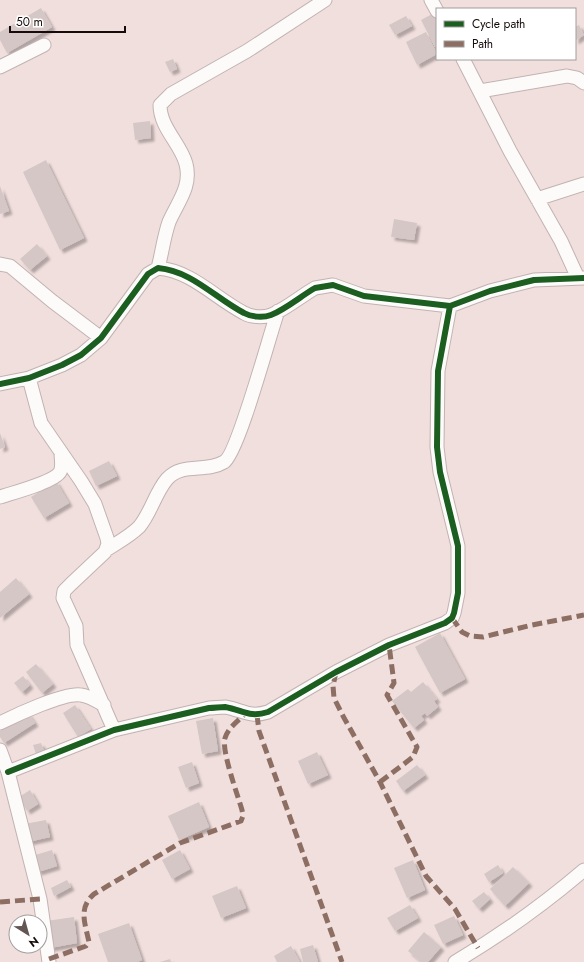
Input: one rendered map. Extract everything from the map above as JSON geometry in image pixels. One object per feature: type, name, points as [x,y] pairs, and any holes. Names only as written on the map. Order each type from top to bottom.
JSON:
[{"type":"street","points":[[158,268],[169,222],[182,197],[188,179],[186,162],[167,128],[160,105],[171,94],[247,51],[325,0]]},
{"type":"street","points":[[431,0],[436,9]]},
{"type":"street","points":[[0,67],[44,46]]},
{"type":"street","points":[[0,384],[29,378],[74,358],[101,338],[148,274],[158,268],[170,269],[187,277],[210,290],[245,314],[261,316],[272,314],[315,288],[328,285],[333,285],[364,296],[450,306],[490,291],[534,280],[581,278],[510,151],[464,60]]},
{"type":"street","points":[[480,91],[567,76],[577,78],[584,83]]},
{"type":"street","points":[[538,199],[584,184]]},
{"type":"street","points":[[0,264],[10,266],[15,269],[52,301],[101,338]]},
{"type":"street","points":[[8,772],[114,730],[209,708],[225,707],[245,714],[257,715],[268,712],[329,676],[369,655],[389,645],[445,623],[452,618],[458,593],[458,546],[440,472],[437,447],[438,371],[450,306]]},
{"type":"street","points":[[114,730],[77,645],[76,626],[63,598],[64,591],[106,550],[138,527],[167,480],[177,471],[212,466],[224,462],[231,454],[241,431],[278,310]]},
{"type":"street","points":[[29,378],[41,423],[82,481],[95,504],[107,538],[106,550]]},
{"type":"street","points":[[0,497],[40,484],[55,476],[60,472],[62,466],[61,453]]},
{"type":"street","points":[[0,723],[26,711],[72,695],[81,694],[104,705]]},
{"type":"street","points":[[0,750],[8,772],[40,899],[49,962]]},
{"type":"street","points":[[455,962],[508,930],[554,896],[584,870]]},
{"type":"building","points":[[41,8],[52,27],[7,53],[0,40],[0,32]]},
{"type":"building","points":[[434,13],[436,17],[436,46],[435,47],[421,20]]},
{"type":"building","points":[[406,16],[412,26],[395,35],[389,25]]},
{"type":"building","points":[[579,25],[584,35],[576,40],[576,26]]},
{"type":"building","points":[[426,32],[436,55],[417,65],[406,42]]},
{"type":"building","points":[[173,59],[177,69],[170,72],[165,62]]},
{"type":"building","points":[[150,121],[151,138],[135,140],[133,123]]},
{"type":"building","points":[[46,160],[84,238],[60,250],[23,172]]},
{"type":"building","points":[[0,186],[9,211],[0,214]]},
{"type":"building","points":[[394,219],[417,223],[414,240],[391,237]]},
{"type":"building","points":[[37,244],[47,256],[30,270],[20,259]]},
{"type":"building","points":[[0,433],[5,447],[0,449]]},
{"type":"building","points":[[109,461],[117,476],[96,486],[89,471]]},
{"type":"building","points":[[56,481],[69,503],[44,518],[31,497]]},
{"type":"building","points":[[16,578],[29,594],[0,618],[0,592]]},
{"type":"building","points":[[440,633],[465,679],[440,693],[415,647]]},
{"type":"building","points":[[36,664],[53,684],[42,693],[26,672]]},
{"type":"building","points":[[23,676],[30,685],[22,692],[14,683]]},
{"type":"building","points":[[423,682],[437,699],[434,701],[438,707],[427,716],[425,713],[421,716],[424,720],[414,728],[392,701],[408,689],[411,692]]},
{"type":"building","points":[[75,705],[91,729],[78,737],[63,713]]},
{"type":"building","points":[[28,713],[35,723],[4,743],[0,737],[0,731]]},
{"type":"building","points":[[213,718],[218,751],[202,754],[196,721]]},
{"type":"building","points":[[41,743],[44,751],[36,754],[33,745]]},
{"type":"building","points":[[317,752],[328,775],[308,784],[298,761]]},
{"type":"building","points":[[192,762],[199,783],[186,788],[178,767]]},
{"type":"building","points":[[417,765],[425,775],[403,791],[396,781]]},
{"type":"building","points":[[30,790],[38,804],[27,811],[19,797]]},
{"type":"building","points":[[199,802],[209,827],[179,840],[168,816]]},
{"type":"building","points":[[46,820],[50,837],[28,842],[24,824]]},
{"type":"building","points":[[52,850],[57,866],[38,872],[32,856]]},
{"type":"building","points":[[180,850],[190,869],[172,879],[162,860]]},
{"type":"building","points":[[413,860],[425,890],[407,898],[394,868]]},
{"type":"building","points":[[498,865],[503,873],[489,882],[484,874]]},
{"type":"building","points":[[513,867],[529,883],[505,906],[490,889]]},
{"type":"building","points":[[67,880],[71,887],[54,896],[51,888]]},
{"type":"building","points":[[237,886],[246,908],[221,918],[212,896]]},
{"type":"building","points":[[484,892],[490,899],[479,909],[472,901]]},
{"type":"building","points":[[410,905],[418,918],[395,931],[387,918]]},
{"type":"building","points":[[454,916],[463,935],[443,944],[434,925]]},
{"type":"building","points":[[74,917],[77,943],[50,948],[48,921]]},
{"type":"building","points":[[129,923],[142,960],[137,962],[108,962],[98,934]]},
{"type":"building","points":[[424,932],[441,947],[428,962],[421,962],[408,951]]},
{"type":"building","points":[[313,945],[318,962],[303,962],[300,949]]},
{"type":"building","points":[[291,946],[300,962],[277,962],[274,956]]},
{"type":"building","points":[[170,959],[171,962],[160,962]]},
{"type":"marked path","points":[[452,618],[462,632],[470,636],[483,637],[532,625],[584,615]]},
{"type":"marked path","points":[[380,782],[413,757],[417,747],[387,695],[394,683],[389,645]]},
{"type":"marked path","points":[[336,672],[333,686],[334,698],[343,716],[380,782],[426,876],[455,909],[478,948]]},
{"type":"marked path","points":[[49,959],[86,946],[89,942],[84,910],[89,899],[94,894],[180,843],[241,821],[243,816],[242,810],[224,744],[228,731],[245,714]]},
{"type":"marked path","points":[[257,715],[259,731],[342,962]]},
{"type":"marked path","points":[[0,902],[40,899]]},
{"type":"cycle path","points":[[0,384],[29,378],[62,365],[81,355],[101,338],[148,274],[158,268],[182,274],[244,313],[261,317],[277,312],[315,288],[333,285],[364,296],[450,306],[490,291],[534,280],[584,278]]},
{"type":"cycle path","points":[[8,772],[114,730],[209,708],[225,707],[251,714],[268,712],[336,672],[389,645],[445,623],[452,618],[458,593],[458,546],[440,472],[437,447],[438,371],[450,306]]}]
